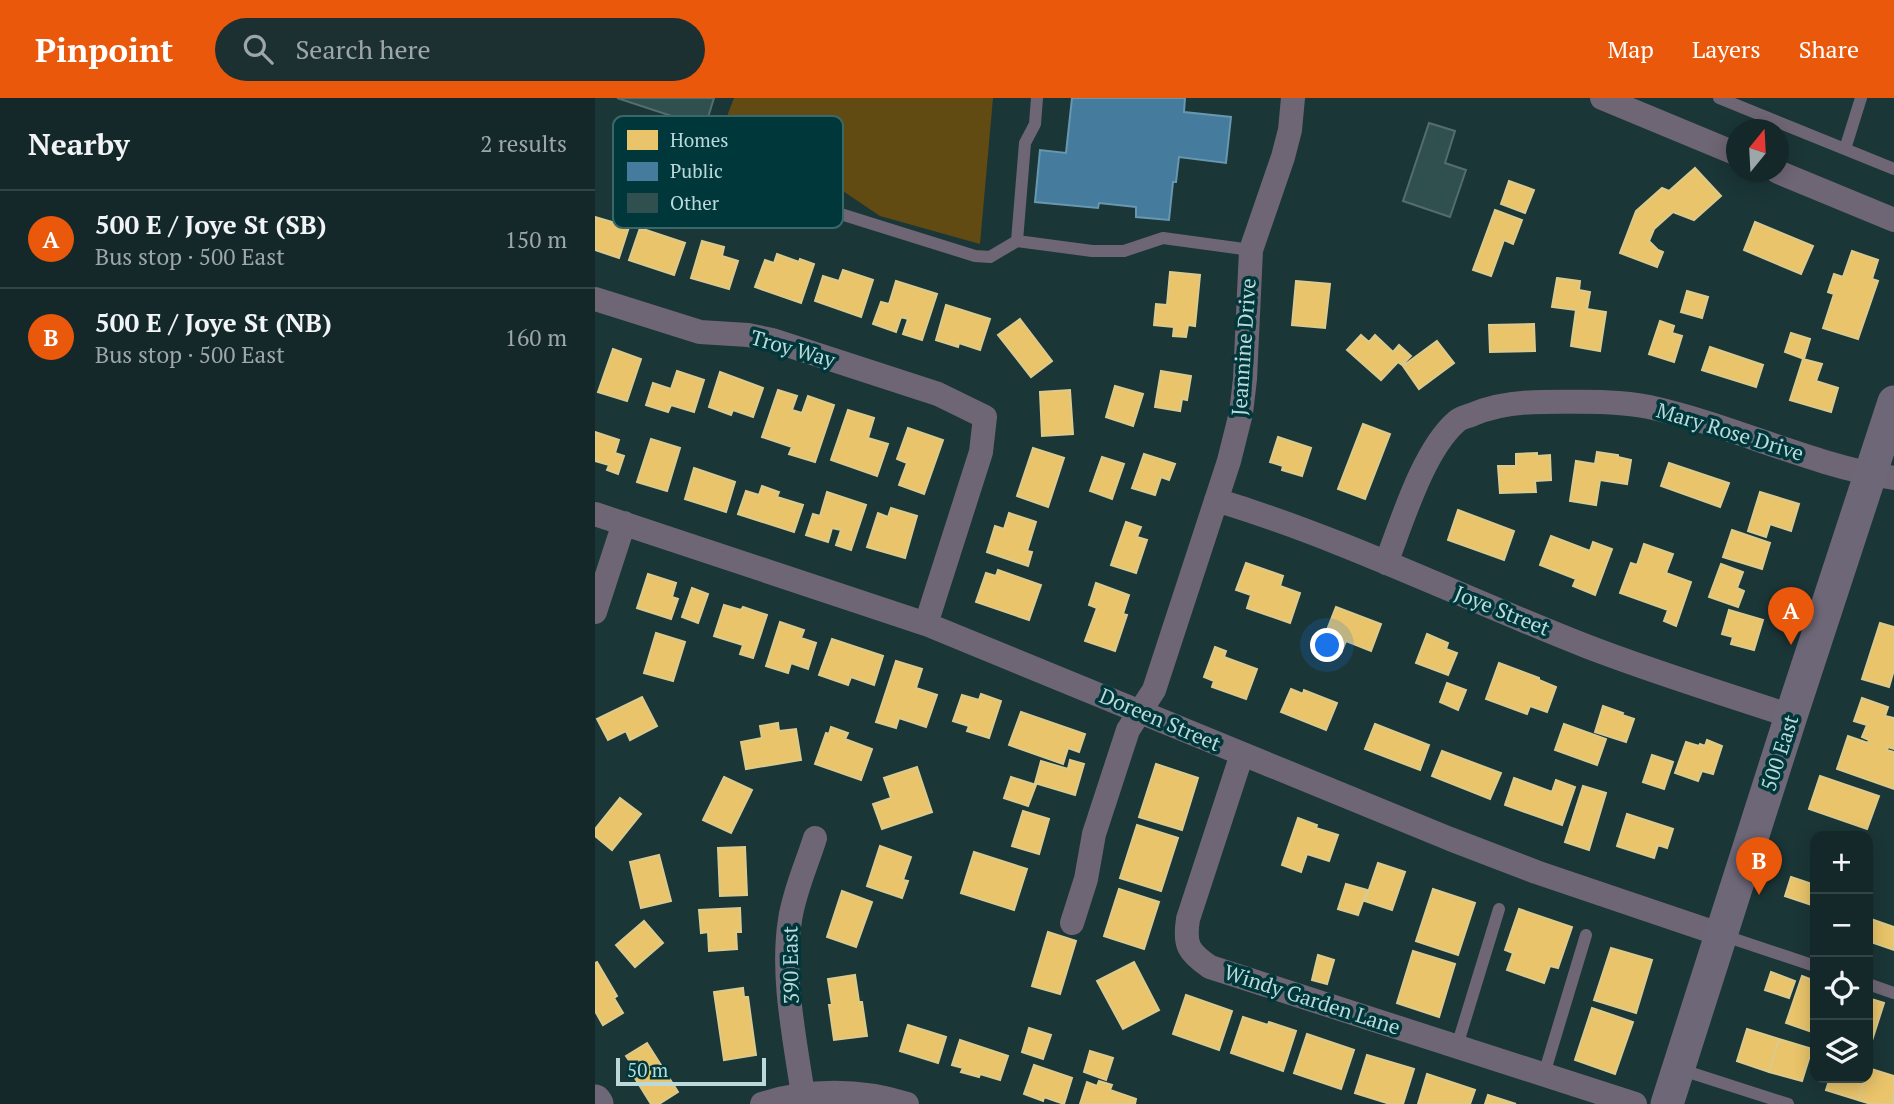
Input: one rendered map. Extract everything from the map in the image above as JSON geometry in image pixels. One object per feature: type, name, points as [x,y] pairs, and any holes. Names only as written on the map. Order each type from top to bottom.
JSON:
[{"type":"street","name":"Jeannine Drive","points":[[1072,923],[1086,878],[1094,834],[1128,730],[1154,690],[1229,461],[1241,413],[1245,379],[1251,250],[1283,157],[1290,130],[1293,98]]},
{"type":"street","points":[[1602,98],[1726,149]]},
{"type":"street","points":[[1789,176],[1894,220]]},
{"type":"street","name":"Troy Way","points":[[595,299],[700,332],[748,335],[772,340],[938,394],[985,417],[981,453],[926,624]]},
{"type":"street","name":"Mary Rose Drive","points":[[1386,564],[1420,477],[1436,447],[1457,421],[1489,407],[1527,402],[1588,402],[1647,407],[1688,417],[1839,467],[1882,476]]},
{"type":"street","name":"500 East","points":[[1667,1104],[1791,716],[1882,476],[1894,402]]},
{"type":"street","name":"Joye Street","points":[[1216,500],[1250,510],[1585,646],[1791,716]]},
{"type":"street","name":"Doreen Street","points":[[595,514],[926,624],[1524,867],[1722,935]]},
{"type":"street","points":[[595,612],[624,523]]},
{"type":"street","name":"Windy Garden Lane","points":[[1242,754],[1188,919],[1186,934],[1189,950],[1198,959],[1210,967],[1635,1104]]},
{"type":"street","name":"390 East","points":[[803,1095],[786,951],[790,917],[815,838]]},
{"type":"street","points":[[762,1104],[803,1095],[836,1093],[864,1094],[907,1104]]},
{"type":"lane","points":[[1017,241],[1025,143],[1035,124],[1037,98]]},
{"type":"lane","points":[[1719,98],[1894,169]]},
{"type":"lane","points":[[1845,149],[1861,98]]},
{"type":"lane","points":[[843,215],[975,256],[990,257],[1017,241],[1092,251],[1124,251],[1163,238],[1251,250]]},
{"type":"lane","points":[[1457,1046],[1499,909]]},
{"type":"lane","points":[[1544,1074],[1586,935]]},
{"type":"lane","points":[[1722,935],[1810,963]]},
{"type":"lane","points":[[1873,986],[1894,993]]},
{"type":"lane","points":[[1679,1069],[1788,1104]]},
{"type":"shaded area","points":[[734,98],[993,98],[980,244],[880,216],[843,191],[843,116],[727,116]]},
{"type":"building: Homes","points":[[1695,168],[1721,196],[1694,220],[1673,212],[1654,229],[1649,241],[1663,252],[1657,267],[1620,253],[1636,211],[1662,188],[1669,191]]},
{"type":"building: Homes","points":[[1509,181],[1534,190],[1525,213],[1501,204]]},
{"type":"building: Homes","points":[[1495,210],[1522,220],[1513,244],[1504,240],[1491,276],[1473,270]]},
{"type":"building: Homes","points":[[595,217],[613,222],[613,228],[629,228],[619,258],[595,250]]},
{"type":"building: Homes","points":[[1755,222],[1813,246],[1801,274],[1744,250]]},
{"type":"building: Homes","points":[[640,228],[685,243],[674,275],[629,260]]},
{"type":"building: Homes","points":[[702,241],[724,247],[722,256],[738,261],[729,289],[691,278]]},
{"type":"building: Homes","points":[[1852,251],[1878,260],[1872,279],[1878,281],[1858,339],[1823,328],[1834,294],[1828,292],[1834,274],[1843,277]]},
{"type":"building: Homes","points":[[777,254],[814,264],[801,303],[755,287],[765,260],[774,263]]},
{"type":"building: Homes","points":[[843,270],[873,280],[861,317],[815,301],[823,276],[839,281]]},
{"type":"building: Homes","points":[[1170,272],[1200,275],[1195,326],[1188,325],[1186,337],[1173,336],[1174,327],[1154,325],[1156,304],[1167,305]]},
{"type":"building: Homes","points":[[1557,278],[1580,281],[1579,290],[1590,292],[1587,309],[1606,312],[1600,351],[1571,346],[1576,310],[1552,307]]},
{"type":"building: Homes","points":[[896,281],[937,294],[922,340],[903,334],[908,319],[901,317],[896,332],[873,324],[881,302],[889,304]]},
{"type":"building: Homes","points":[[1296,281],[1330,284],[1325,328],[1292,325]]},
{"type":"building: Homes","points":[[1687,291],[1708,297],[1702,318],[1681,312]]},
{"type":"building: Homes","points":[[946,305],[990,319],[980,350],[959,343],[958,347],[936,340]]},
{"type":"building: Homes","points":[[1020,319],[1052,361],[1031,377],[998,335]]},
{"type":"building: Homes","points":[[1660,321],[1674,326],[1672,333],[1682,336],[1674,362],[1649,354]]},
{"type":"building: Homes","points":[[1534,324],[1535,351],[1490,352],[1489,325]]},
{"type":"building: Homes","points":[[1791,333],[1810,339],[1804,359],[1785,352]]},
{"type":"building: Homes","points":[[1361,335],[1369,342],[1375,335],[1393,352],[1399,345],[1411,356],[1402,365],[1398,362],[1381,380],[1347,350]]},
{"type":"building: Homes","points":[[1437,341],[1454,363],[1419,389],[1403,366]]},
{"type":"building: Homes","points":[[1710,347],[1763,365],[1756,387],[1702,370]]},
{"type":"building: Homes","points":[[613,349],[641,359],[627,401],[598,392]]},
{"type":"building: Homes","points":[[1803,359],[1822,364],[1816,381],[1838,388],[1831,412],[1790,400]]},
{"type":"building: Homes","points":[[677,371],[704,380],[694,412],[671,405],[668,412],[646,405],[653,383],[671,389]]},
{"type":"building: Homes","points":[[1161,371],[1191,376],[1187,400],[1182,399],[1180,411],[1155,407]]},
{"type":"building: Homes","points":[[720,372],[763,388],[753,417],[733,410],[731,415],[709,407]]},
{"type":"building: Homes","points":[[1115,386],[1143,394],[1133,426],[1106,417]]},
{"type":"building: Homes","points":[[778,390],[797,396],[792,410],[802,413],[808,396],[834,405],[815,462],[789,454],[792,447],[762,437]]},
{"type":"building: Homes","points":[[1070,390],[1073,434],[1042,436],[1040,392]]},
{"type":"building: Homes","points":[[848,410],[874,418],[868,438],[888,444],[877,476],[831,460]]},
{"type":"building: Homes","points":[[1363,424],[1390,434],[1365,499],[1338,489]]},
{"type":"building: Homes","points":[[908,428],[943,440],[924,494],[899,485],[907,463],[897,459]]},
{"type":"building: Homes","points":[[595,432],[619,440],[615,453],[624,456],[618,474],[607,470],[609,465],[595,461]]},
{"type":"building: Homes","points":[[1278,437],[1311,448],[1302,476],[1282,470],[1283,466],[1270,462]]},
{"type":"building: Homes","points":[[651,439],[680,448],[667,491],[637,482]]},
{"type":"building: Homes","points":[[1033,448],[1064,458],[1048,507],[1017,496]]},
{"type":"building: Homes","points":[[1597,452],[1631,460],[1627,484],[1600,480],[1596,505],[1570,501],[1576,461],[1595,464]]},
{"type":"building: Homes","points":[[1537,453],[1537,456],[1550,455],[1551,480],[1535,481],[1536,492],[1500,493],[1498,466],[1516,466],[1516,454]]},
{"type":"building: Homes","points":[[1144,454],[1175,464],[1169,480],[1161,477],[1155,495],[1132,488]]},
{"type":"building: Homes","points":[[1102,457],[1124,464],[1112,499],[1090,491]]},
{"type":"building: Homes","points":[[1669,463],[1729,483],[1720,507],[1661,486]]},
{"type":"building: Homes","points":[[694,468],[735,482],[726,512],[685,499]]},
{"type":"building: Homes","points":[[762,486],[779,492],[777,497],[803,505],[794,532],[738,514],[746,491],[759,495]]},
{"type":"building: Homes","points":[[827,492],[866,505],[851,550],[836,545],[841,530],[832,528],[828,542],[806,535],[813,514],[820,516]]},
{"type":"building: Homes","points":[[1760,492],[1799,504],[1791,531],[1770,524],[1766,537],[1748,531]]},
{"type":"building: Homes","points":[[891,508],[917,516],[905,558],[867,547],[878,513],[888,517]]},
{"type":"building: Homes","points":[[1458,510],[1514,531],[1504,560],[1448,540]]},
{"type":"building: Homes","points":[[1009,513],[1036,522],[1027,551],[1032,552],[1028,566],[987,552],[995,526],[1004,529]]},
{"type":"building: Homes","points":[[1126,522],[1141,527],[1137,537],[1147,540],[1136,573],[1111,565]]},
{"type":"building: Homes","points":[[1732,530],[1770,543],[1762,569],[1723,557]]},
{"type":"building: Homes","points":[[1551,536],[1590,551],[1593,542],[1612,549],[1595,595],[1573,586],[1576,579],[1540,565]]},
{"type":"building: Homes","points":[[1644,544],[1673,554],[1666,573],[1691,582],[1676,626],[1664,621],[1668,610],[1620,593],[1631,563],[1637,565]]},
{"type":"building: Homes","points":[[1246,563],[1283,576],[1280,586],[1300,593],[1290,623],[1247,608],[1251,595],[1236,590]]},
{"type":"building: Homes","points":[[1721,564],[1743,572],[1737,588],[1744,591],[1738,607],[1709,597]]},
{"type":"building: Homes","points":[[998,570],[1041,585],[1029,620],[976,602],[986,573],[996,576]]},
{"type":"building: Homes","points":[[648,574],[676,583],[672,597],[678,599],[671,619],[637,608]]},
{"type":"building: Homes","points":[[1096,583],[1129,595],[1123,614],[1127,615],[1115,651],[1085,641],[1097,608],[1089,605]]},
{"type":"building: Homes","points":[[692,588],[708,594],[698,623],[682,617]]},
{"type":"building: Homes","points":[[724,605],[741,610],[743,607],[767,615],[753,658],[740,654],[743,645],[714,636]]},
{"type":"building: Homes","points":[[1336,607],[1381,624],[1371,651],[1346,641],[1343,648],[1323,640]]},
{"type":"building: Homes","points":[[1729,610],[1763,620],[1754,650],[1731,644],[1733,637],[1722,634]]},
{"type":"building: Homes","points":[[780,622],[804,630],[801,638],[816,643],[808,669],[791,663],[788,673],[766,666]]},
{"type":"building: Homes","points":[[1880,623],[1894,627],[1894,670],[1889,687],[1862,679]]},
{"type":"building: Homes","points":[[656,633],[685,642],[673,681],[644,673]]},
{"type":"building: Homes","points":[[1427,634],[1448,643],[1446,649],[1457,653],[1448,675],[1416,663]]},
{"type":"building: Homes","points":[[832,639],[883,656],[874,685],[851,677],[848,685],[819,675]]},
{"type":"building: Homes","points":[[1215,647],[1226,651],[1224,657],[1257,669],[1246,699],[1212,687],[1214,681],[1204,677]]},
{"type":"building: Homes","points":[[896,661],[922,669],[916,688],[937,695],[926,727],[899,718],[896,728],[876,722]]},
{"type":"building: Homes","points":[[1499,663],[1556,687],[1547,712],[1530,706],[1527,714],[1486,699]]},
{"type":"building: Homes","points":[[1447,683],[1466,690],[1458,710],[1440,702]]},
{"type":"building: Homes","points":[[1291,689],[1303,694],[1304,690],[1337,703],[1326,730],[1281,712]]},
{"type":"building: Homes","points":[[981,694],[1001,701],[989,738],[967,731],[969,726],[953,721],[962,695],[979,700]]},
{"type":"building: Homes","points":[[642,697],[657,726],[630,740],[626,731],[608,740],[597,719]]},
{"type":"building: Homes","points":[[1862,698],[1888,707],[1885,716],[1894,718],[1894,749],[1888,747],[1887,750],[1894,752],[1894,789],[1837,769],[1848,736],[1868,743],[1869,740],[1862,737],[1867,725],[1854,721]]},
{"type":"building: Homes","points":[[1603,706],[1634,719],[1626,742],[1595,732]]},
{"type":"building: Homes","points":[[1021,712],[1085,734],[1079,752],[1068,748],[1063,764],[1009,745]]},
{"type":"building: Homes","points":[[778,723],[779,731],[796,729],[801,760],[746,769],[741,742],[762,738],[760,726]]},
{"type":"building: Homes","points":[[1375,724],[1429,745],[1420,770],[1365,749]]},
{"type":"building: Homes","points":[[1564,724],[1606,739],[1597,765],[1555,750]]},
{"type":"building: Homes","points":[[831,727],[848,733],[845,739],[872,749],[861,780],[815,764],[826,733],[829,734]]},
{"type":"building: Homes","points":[[1707,740],[1722,746],[1713,774],[1702,771],[1698,781],[1675,773],[1686,742],[1705,746]]},
{"type":"building: Homes","points":[[1442,751],[1501,773],[1490,799],[1432,776]]},
{"type":"building: Homes","points":[[1652,755],[1673,762],[1664,789],[1643,782]]},
{"type":"building: Homes","points":[[1070,760],[1084,764],[1075,795],[1035,783],[1041,761],[1068,769]]},
{"type":"building: Homes","points":[[1156,764],[1198,778],[1182,830],[1139,817]]},
{"type":"building: Homes","points":[[917,767],[932,812],[882,829],[873,804],[891,798],[884,778]]},
{"type":"building: Homes","points":[[1820,776],[1879,796],[1867,829],[1809,809]]},
{"type":"building: Homes","points":[[724,777],[752,790],[731,833],[703,820]]},
{"type":"building: Homes","points":[[1011,777],[1036,785],[1028,806],[1004,798]]},
{"type":"building: Homes","points":[[1514,778],[1552,792],[1556,780],[1575,787],[1562,825],[1505,805]]},
{"type":"building: Homes","points":[[1583,786],[1606,793],[1589,850],[1565,842]]},
{"type":"building: Homes","points":[[620,798],[641,814],[612,850],[595,836],[595,829]]},
{"type":"building: Homes","points":[[1023,811],[1049,819],[1039,854],[1012,846]]},
{"type":"building: Homes","points":[[1627,814],[1673,829],[1667,848],[1658,845],[1654,858],[1617,846]]},
{"type":"building: Homes","points":[[1298,818],[1317,825],[1316,828],[1338,835],[1329,861],[1307,854],[1301,872],[1282,865]]},
{"type":"building: Homes","points":[[1137,825],[1178,838],[1161,891],[1120,878]]},
{"type":"building: Homes","points":[[880,846],[911,857],[903,880],[908,881],[902,898],[867,886]]},
{"type":"building: Homes","points":[[745,847],[747,895],[720,896],[718,848]]},
{"type":"building: Homes","points":[[974,852],[1027,869],[1014,910],[961,893]]},
{"type":"building: Homes","points":[[659,855],[671,901],[641,908],[630,862]]},
{"type":"building: Homes","points":[[1378,863],[1405,872],[1392,910],[1365,901]]},
{"type":"building: Homes","points":[[1791,877],[1810,883],[1810,904],[1785,896]]},
{"type":"building: Homes","points":[[1346,884],[1367,890],[1358,915],[1338,909]]},
{"type":"building: Homes","points":[[1119,889],[1159,902],[1144,949],[1104,936]]},
{"type":"building: Homes","points":[[1433,889],[1475,903],[1458,955],[1416,941]]},
{"type":"building: Homes","points":[[842,891],[872,902],[856,947],[827,937]]},
{"type":"building: Homes","points":[[740,908],[741,932],[736,932],[737,949],[709,951],[708,932],[701,933],[699,910]]},
{"type":"building: Homes","points":[[1519,909],[1572,927],[1558,968],[1550,966],[1544,983],[1507,970],[1513,953],[1505,950]]},
{"type":"building: Homes","points":[[1873,920],[1894,927],[1894,950],[1873,943]]},
{"type":"building: Homes","points":[[644,921],[663,943],[635,967],[616,945]]},
{"type":"building: Homes","points":[[1048,932],[1076,941],[1060,994],[1032,986]]},
{"type":"building: Homes","points":[[1611,948],[1652,960],[1636,1013],[1594,1000]]},
{"type":"building: Homes","points":[[1413,951],[1455,964],[1439,1017],[1397,1003]]},
{"type":"building: Homes","points":[[1318,955],[1334,960],[1327,984],[1312,980]]},
{"type":"building: Homes","points":[[597,962],[617,996],[614,998],[623,1013],[603,1025],[595,1011]]},
{"type":"building: Homes","points":[[1134,962],[1159,1010],[1123,1029],[1097,981]]},
{"type":"building: Homes","points":[[1771,972],[1795,981],[1789,998],[1765,990]]},
{"type":"building: Homes","points":[[855,975],[867,1036],[834,1040],[828,979]]},
{"type":"building: Homes","points":[[1802,976],[1810,979],[1810,1031],[1786,1023]]},
{"type":"building: Homes","points":[[743,988],[744,997],[748,997],[756,1055],[724,1060],[714,992]]},
{"type":"building: Homes","points":[[1186,995],[1232,1011],[1219,1050],[1173,1034]]},
{"type":"building: Homes","points":[[1873,1000],[1884,1003],[1873,1037]]},
{"type":"building: Homes","points":[[1592,1008],[1633,1022],[1615,1074],[1575,1060]]},
{"type":"building: Homes","points":[[1243,1017],[1296,1031],[1283,1071],[1231,1053]]},
{"type":"building: Homes","points":[[908,1025],[946,1037],[938,1063],[900,1051]]},
{"type":"building: Homes","points":[[1029,1028],[1051,1035],[1043,1059],[1022,1052]]},
{"type":"building: Homes","points":[[1747,1029],[1779,1039],[1769,1072],[1737,1061]]},
{"type":"building: Homes","points":[[1307,1034],[1354,1050],[1341,1089],[1294,1073]]},
{"type":"building: Homes","points":[[1779,1039],[1810,1048],[1802,1081],[1769,1072]]},
{"type":"building: Homes","points":[[960,1040],[1008,1056],[1000,1080],[961,1072],[963,1068],[952,1065]]},
{"type":"building: Homes","points":[[647,1043],[678,1092],[659,1104],[651,1104],[633,1075],[637,1072],[626,1056]]},
{"type":"building: Homes","points":[[1090,1051],[1113,1058],[1106,1080],[1084,1072]]},
{"type":"building: Homes","points":[[1367,1055],[1414,1069],[1403,1104],[1390,1104],[1355,1093]]},
{"type":"building: Homes","points":[[1034,1065],[1072,1078],[1064,1104],[1044,1097],[1043,1101],[1024,1094]]},
{"type":"building: Homes","points":[[1873,1070],[1894,1076],[1893,1104],[1871,1104],[1858,1100],[1863,1083],[1873,1083]]},
{"type":"building: Homes","points":[[1427,1074],[1475,1090],[1470,1104],[1418,1104]]},
{"type":"building: Homes","points":[[1099,1081],[1112,1085],[1110,1090],[1136,1099],[1135,1104],[1080,1104],[1087,1082],[1097,1086]]},
{"type":"building: Homes","points":[[1828,1083],[1863,1083],[1858,1100],[1826,1090]]},
{"type":"building: Homes","points":[[1488,1095],[1516,1104],[1485,1104]]},
{"type":"building: Public","points":[[1072,98],[1185,98],[1184,112],[1231,117],[1226,163],[1179,157],[1169,220],[1136,217],[1136,207],[1099,203],[1098,208],[1035,202],[1040,150],[1066,153]]},
{"type":"building: Other","points":[[617,98],[714,98],[708,116],[672,116]]},
{"type":"building: Other","points":[[1429,123],[1455,131],[1445,163],[1466,170],[1450,217],[1403,201]]},
{"type":"place","name":"500 E / Joye St (SB)","points":[[1791,645]]},
{"type":"place","name":"500 E / Joye St (NB)","points":[[1759,895]]}]
